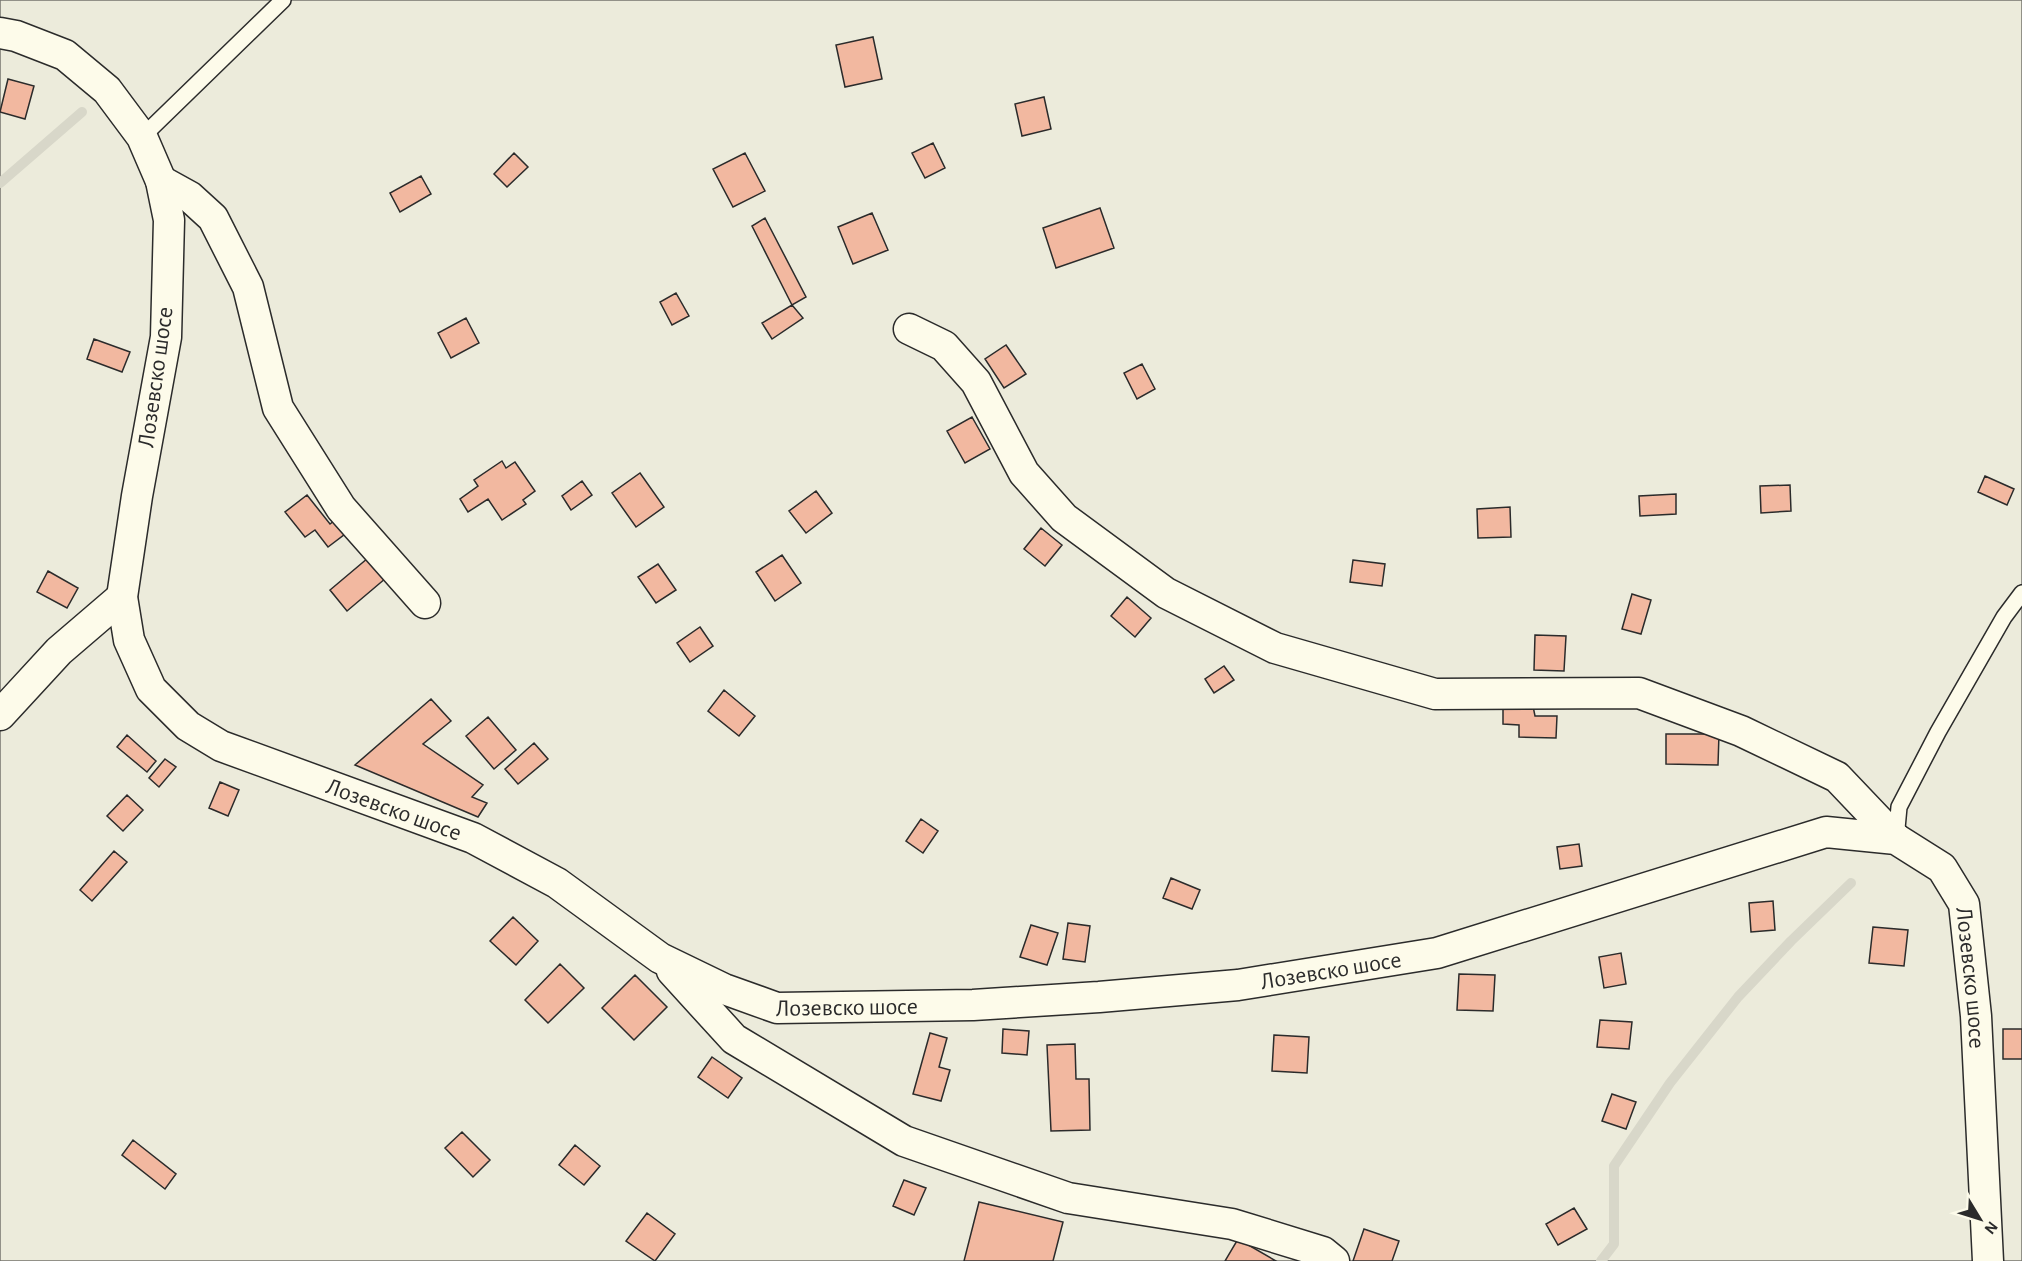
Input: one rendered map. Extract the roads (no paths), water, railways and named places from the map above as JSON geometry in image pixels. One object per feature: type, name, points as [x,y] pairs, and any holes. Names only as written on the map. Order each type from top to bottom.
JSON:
[{"type":"street","name":"Лозевско шосе","points":[[0,33],[16,36],[64,56],[107,90],[142,137],[161,181],[169,220],[166,337],[137,496],[122,597],[129,640],[151,689],[188,726],[221,746],[472,838],[557,883],[660,958],[723,989],[777,1008],[973,1005],[1238,985],[1437,953],[1826,832],[1896,839],[1942,868],[1964,904],[1976,1016],[1988,1261]]},
{"type":"street","points":[[161,181],[190,197],[213,218],[248,287],[278,408],[341,508],[425,603]]},
{"type":"street","points":[[909,329],[944,346],[976,382],[1024,473],[1064,518],[1166,593],[1275,648],[1436,694],[1639,693],[1742,731],[1837,777],[1896,839]]},
{"type":"street","points":[[0,715],[59,651],[122,597]]},
{"type":"street","points":[[660,958],[734,1039],[904,1141],[1068,1198],[1232,1224],[1323,1251],[1334,1261]]},
{"type":"lane","points":[[142,137],[284,0]]},
{"type":"lane","points":[[1896,839],[1899,807],[1938,732],[2004,617],[2022,593]]},
{"type":"waterway","points":[[0,183],[82,112]]},
{"type":"waterway","points":[[1601,1261],[1614,1244],[1614,1166],[1670,1083],[1738,997],[1851,883]]}]
